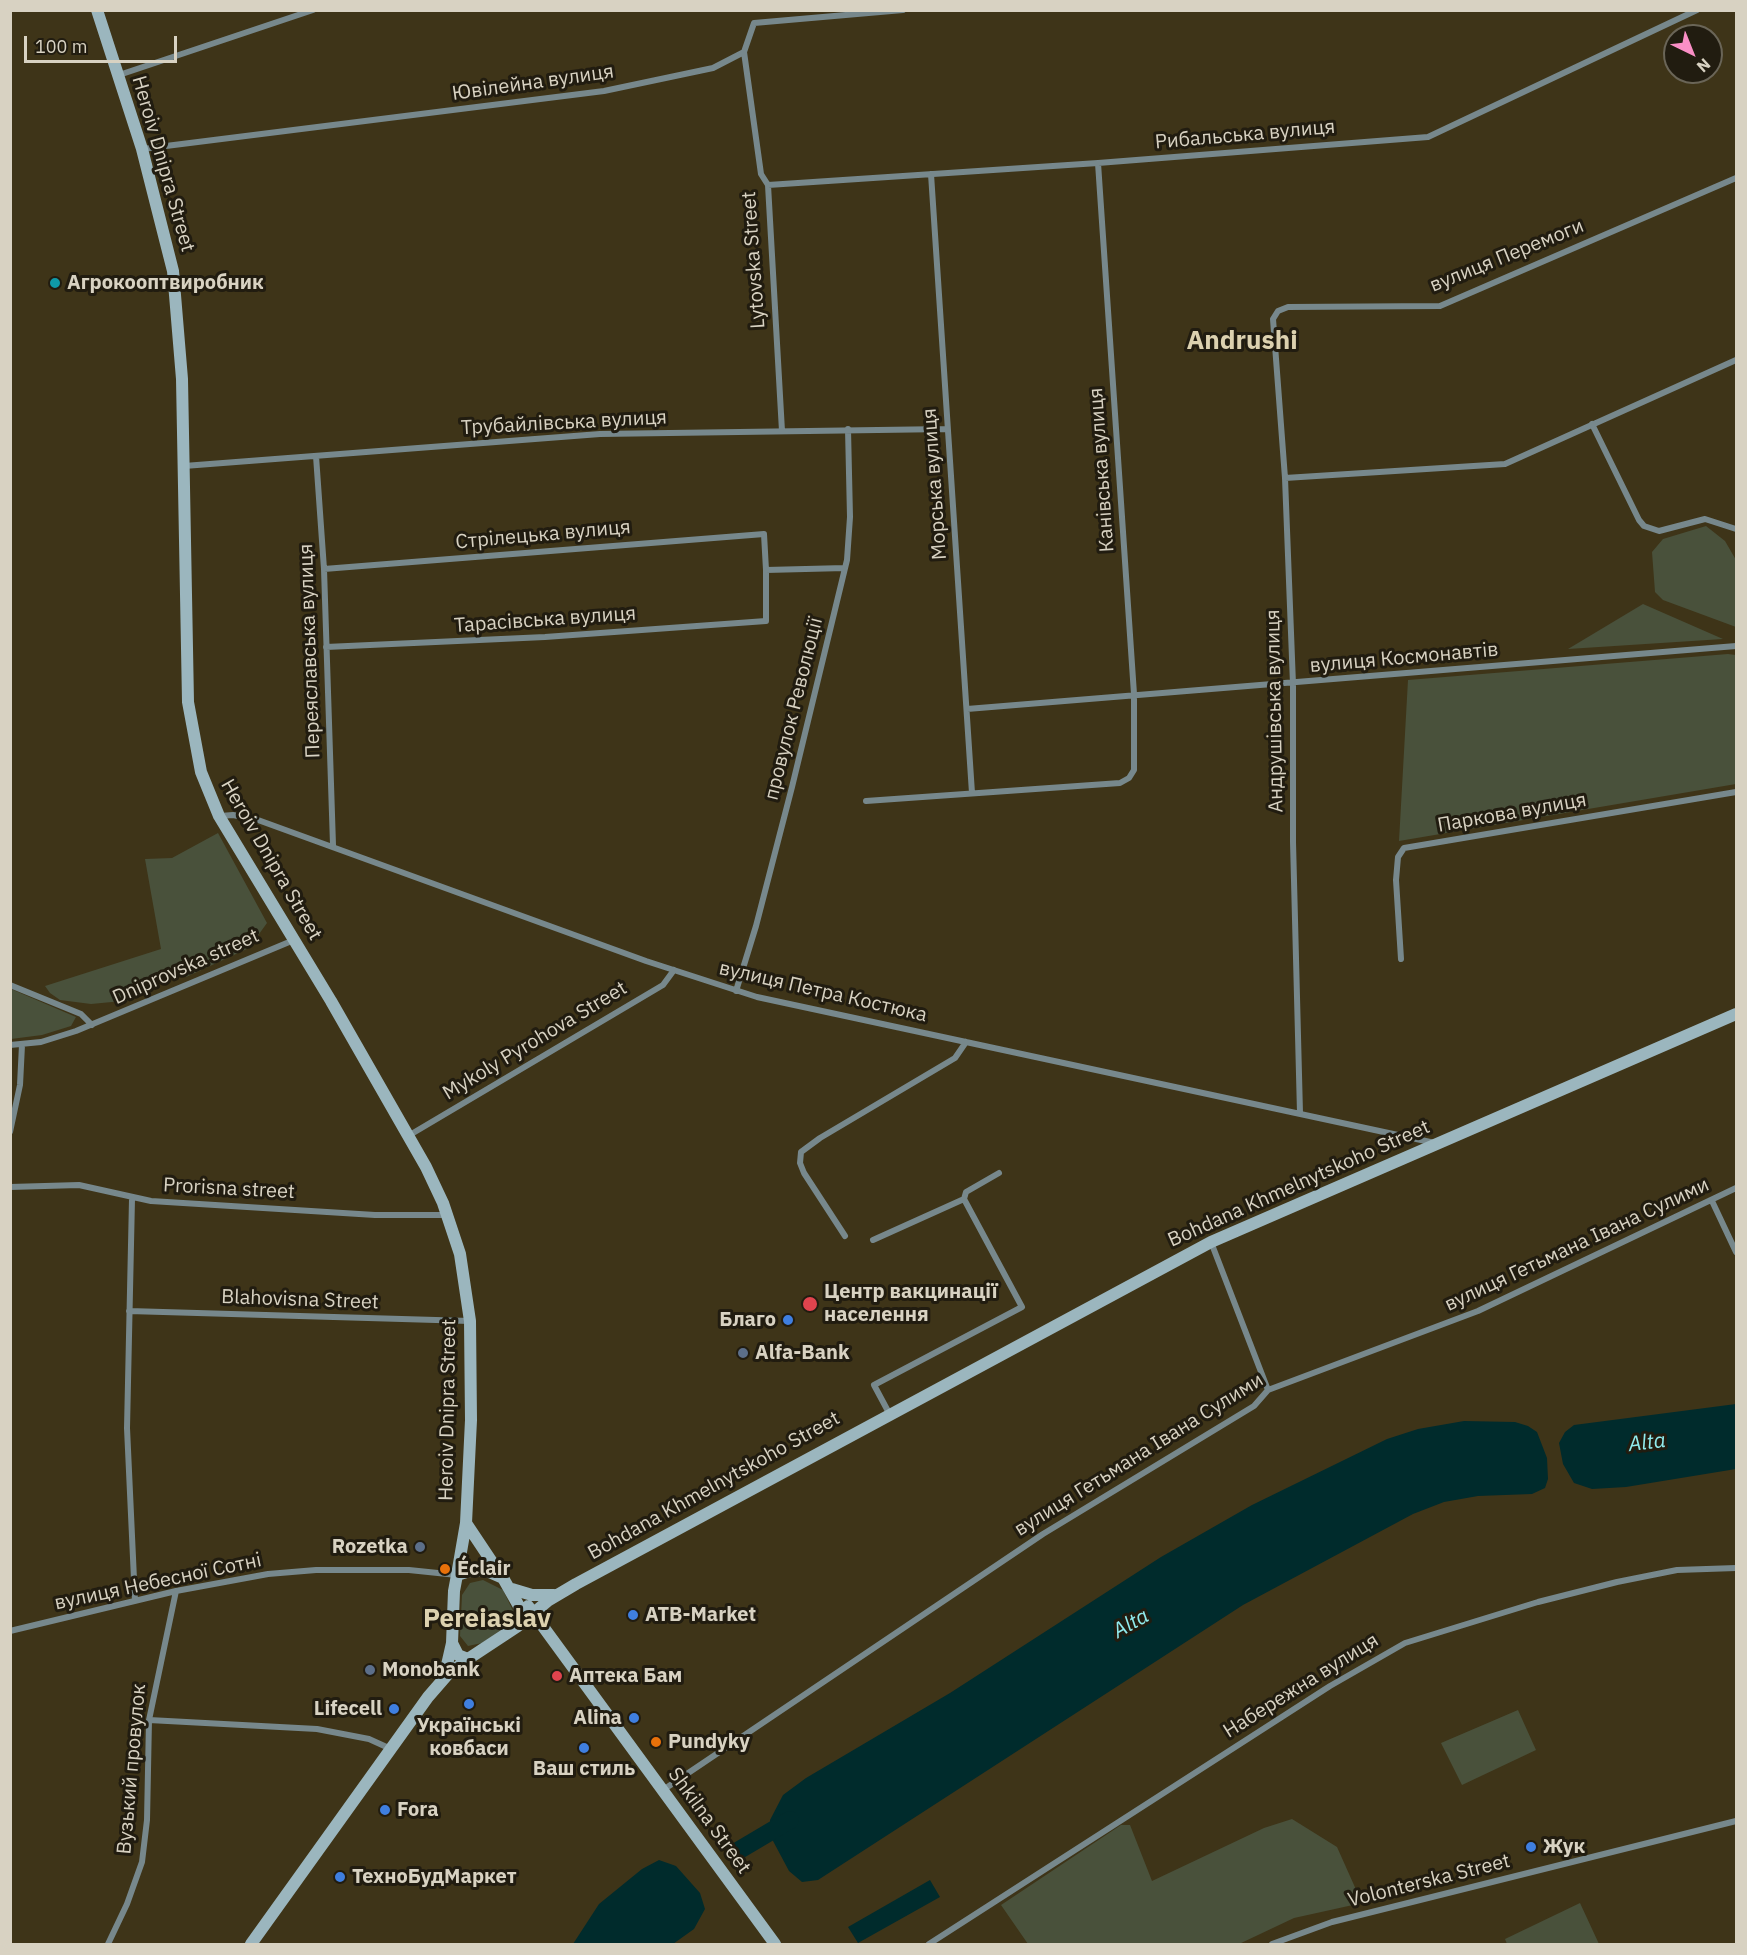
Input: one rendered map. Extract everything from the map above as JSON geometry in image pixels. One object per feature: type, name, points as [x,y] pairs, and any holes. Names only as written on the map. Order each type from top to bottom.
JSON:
[{"type":"main road","name":"Heroiv Dnipra Street","points":[[97,10],[142,149],[173,272],[182,379],[188,702],[197,759],[219,816],[294,940],[437,1188],[448,1215],[461,1262],[470,1321],[471,1420],[466,1523],[457,1575]]},
{"type":"main road","name":"Bohdana Khmelnytskoho Street","points":[[518,1626],[557,1594],[889,1413],[1211,1242],[1737,1014]]},
{"type":"main road","points":[[466,1523],[512,1589],[520,1608],[518,1626]]},
{"type":"main road","points":[[444,1678],[452,1643],[457,1575],[473,1570],[487,1570],[503,1578]]},
{"type":"main road","name":"Bohdana Khmelnytskoho Street","points":[[512,1589],[532,1595],[557,1594]]},
{"type":"main road","name":"Shkilna Street","points":[[512,1589],[549,1632],[775,1944]]},
{"type":"main road","points":[[251,1944],[444,1678],[518,1626],[549,1632],[548,1612],[557,1594]]},
{"type":"main road","points":[[452,1643],[458,1655],[468,1659]]},
{"type":"street","points":[[118,76],[313,10]]},
{"type":"street","points":[[744,52],[754,22],[903,10]]},
{"type":"street","name":"Рибальська вулиця","points":[[768,185],[1098,163],[1428,137],[1697,10]]},
{"type":"street","name":"Ювілейна вулиця","points":[[142,149],[604,92],[713,68],[744,52]]},
{"type":"street","name":"Lytovska Street","points":[[744,52],[761,174],[768,185],[782,431]]},
{"type":"street","name":"Канівська вулиця","points":[[972,793],[1120,783],[1132,774],[1135,764],[1134,694],[1098,163]]},
{"type":"street","name":"Морська вулиця","points":[[931,174],[972,793]]},
{"type":"street","name":"вулиця Перемоги","points":[[1278,311],[1288,307],[1440,306],[1737,178]]},
{"type":"street","name":"Андрушівська вулиця","points":[[1278,311],[1272,324],[1285,478],[1293,684],[1294,923],[1299,1020],[1300,1113]]},
{"type":"street","points":[[1285,478],[1505,464],[1737,360]]},
{"type":"street","points":[[1592,424],[1644,526],[1659,531],[1705,519],[1737,529]]},
{"type":"street","name":"провулок Революції","points":[[736,991],[756,926],[792,787],[845,568],[850,517],[848,429]]},
{"type":"street","name":"Трубайлівська вулиця","points":[[184,466],[600,435],[947,429]]},
{"type":"street","name":"Переяславська вулиця","points":[[316,456],[324,569],[333,845]]},
{"type":"street","name":"Стрілецька вулиця","points":[[324,569],[764,534],[766,570]]},
{"type":"street","points":[[766,570],[845,568]]},
{"type":"street","name":"Тарасівська вулиця","points":[[326,647],[567,636],[766,621],[766,570]]},
{"type":"street","name":"вулиця Космонавтів","points":[[967,710],[1134,694],[1293,684],[1737,646]]},
{"type":"street","name":"Паркова вулиця","points":[[1401,958],[1396,880],[1398,857],[1404,848],[1737,792]]},
{"type":"street","points":[[866,801],[972,793]]},
{"type":"street","name":"вулиця Петра Костюка","points":[[219,816],[233,815],[258,820],[333,845],[736,991],[1437,1143]]},
{"type":"street","name":"Dniprovska street","points":[[10,1045],[22,1045],[61,1036],[92,1025],[294,940]]},
{"type":"street","name":"Mykoly Pyrohova Street","points":[[408,1136],[663,985],[674,970]]},
{"type":"street","points":[[10,985],[81,1014],[92,1025]]},
{"type":"street","points":[[845,1236],[804,1173],[800,1163],[801,1152],[810,1143],[955,1058],[966,1042]]},
{"type":"street","points":[[10,1132],[20,1085],[22,1045]]},
{"type":"street","points":[[889,1413],[874,1385],[1022,1307],[964,1199],[966,1192],[999,1173]]},
{"type":"street","name":"Prorisna street","points":[[10,1187],[79,1185],[132,1199],[375,1215],[448,1215]]},
{"type":"street","name":"вулиця Гетьмана Івана Сулими","points":[[663,1790],[1043,1534],[1254,1406],[1268,1390],[1478,1311],[1737,1188]]},
{"type":"street","points":[[132,1199],[127,1428],[135,1601]]},
{"type":"street","points":[[873,1240],[964,1199]]},
{"type":"street","points":[[1712,1201],[1737,1252]]},
{"type":"street","points":[[1211,1242],[1268,1390]]},
{"type":"street","name":"Blahovisna Street","points":[[129,1311],[470,1321]]},
{"type":"street","name":"Набережна вулиця","points":[[929,1944],[1329,1686],[1405,1643],[1538,1602],[1617,1582],[1677,1570],[1737,1568]]},
{"type":"street","name":"вулиця Небесної Сотні","points":[[10,1631],[176,1591],[297,1571],[409,1570],[457,1575]]},
{"type":"street","name":"Вузький провулок","points":[[108,1944],[135,1886],[144,1851],[149,1720],[176,1591]]},
{"type":"street","points":[[149,1720],[332,1731],[369,1739],[392,1749]]},
{"type":"street","name":"Volonterska Street","points":[[1272,1944],[1332,1922],[1737,1821]]},
{"type":"green space","points":[[1706,526],[1725,541],[1736,560],[1736,627],[1663,600],[1655,592],[1652,552],[1663,539]]},
{"type":"green space","points":[[1643,604],[1723,639],[1568,649]]},
{"type":"green space","points":[[1736,655],[1736,784],[1399,841],[1408,680]]},
{"type":"green space","points":[[218,833],[267,923],[249,948],[186,977],[167,969],[133,1000],[91,1004],[60,1000],[50,993],[45,986],[161,949],[145,859],[172,858]]},
{"type":"green space","points":[[11,989],[76,1017],[71,1026],[42,1035],[11,1039]]},
{"type":"green space","points":[[483,1580],[503,1590],[514,1613],[508,1624],[498,1632],[482,1643],[468,1646],[460,1636],[462,1595],[470,1583]]},
{"type":"green space","points":[[1518,1710],[1536,1750],[1462,1785],[1441,1743]]},
{"type":"green space","points":[[1292,1819],[1337,1847],[1362,1903],[1294,1918],[1239,1944],[1028,1944],[1001,1905],[1121,1825],[1130,1825],[1152,1881],[1264,1828]]},
{"type":"green space","points":[[1580,1903],[1599,1944],[1507,1944],[1505,1939]]},
{"type":"water","points":[[1736,1404],[1736,1469],[1626,1487],[1592,1489],[1574,1483],[1563,1464],[1559,1443],[1565,1432],[1574,1425]]},
{"type":"water","points":[[1464,1421],[1515,1422],[1537,1432],[1547,1458],[1548,1479],[1545,1488],[1532,1494],[1478,1496],[1444,1502],[1413,1514],[1243,1605],[818,1880],[802,1882],[789,1871],[773,1841],[770,1820],[783,1795],[806,1778],[950,1693],[1161,1557],[1252,1505],[1387,1439],[1418,1429]]},
{"type":"water","points":[[659,1860],[676,1866],[700,1893],[705,1909],[694,1929],[673,1944],[573,1944],[599,1904],[642,1869]]},
{"type":"water","points":[[930,1880],[940,1897],[858,1943],[848,1927]]},
{"type":"waterway","name":"Alta","points":[[736,1852],[790,1820]]},
{"type":"place","name":"Агрокооптвиробник","points":[[55,283]]},
{"type":"place","name":"Центр вакцинації населення","points":[[810,1304]]},
{"type":"place","name":"Благо","points":[[788,1320]]},
{"type":"place","name":"Alfa-Bank","points":[[743,1353]]},
{"type":"place","name":"Rozetka","points":[[420,1547]]},
{"type":"place","name":"Éclair","points":[[445,1569]]},
{"type":"place","name":"ATB-Market","points":[[633,1615]]},
{"type":"place","name":"Monobank","points":[[370,1670]]},
{"type":"place","name":"Аптека Бам","points":[[557,1676]]},
{"type":"place","name":"Українські ковбаси","points":[[469,1704]]},
{"type":"place","name":"Lifecell","points":[[394,1709]]},
{"type":"place","name":"Alina","points":[[634,1718]]},
{"type":"place","name":"Pundyky","points":[[656,1742]]},
{"type":"place","name":"Ваш стиль","points":[[584,1748]]},
{"type":"place","name":"Fora","points":[[385,1810]]},
{"type":"place","name":"Жук","points":[[1531,1847]]},
{"type":"place","name":"ТехноБудМаркет","points":[[340,1877]]},
{"type":"district","name":"Andrushi","points":[[1242,341]]},
{"type":"district","name":"Pereiaslav","points":[[487,1619]]}]
